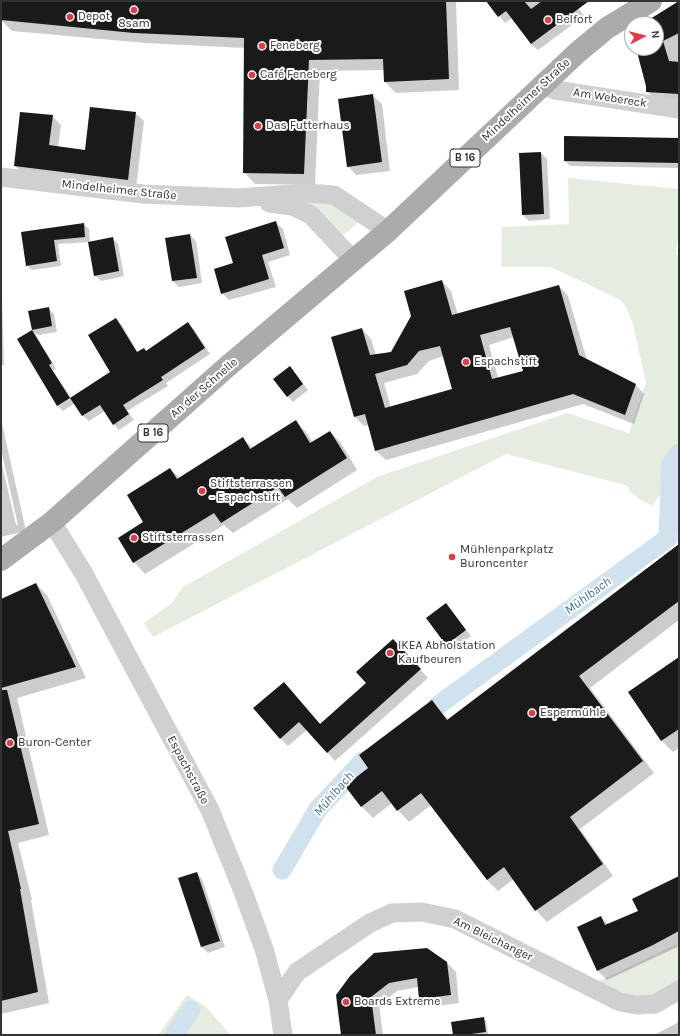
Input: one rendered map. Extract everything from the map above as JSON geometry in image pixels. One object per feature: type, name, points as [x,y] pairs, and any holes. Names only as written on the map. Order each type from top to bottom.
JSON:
[{"type":"main road","name":"Mindelheimer Straße","points":[[388,231],[578,52],[607,28],[651,1]]},
{"type":"main road","name":"An der Schnelle","points":[[1,560],[52,522],[228,366],[388,231]]},
{"type":"street","name":"Am Webereck","points":[[542,85],[555,90],[679,109]]},
{"type":"street","name":"Mindelheimer Straße","points":[[1,177],[143,194],[238,198],[292,206],[311,215],[353,260]]},
{"type":"street","name":"Mindelheimer Straße","points":[[238,198],[306,193],[334,195],[388,231]]},
{"type":"street","name":"Espachstraße","points":[[52,522],[84,574],[210,810],[259,935],[278,1000],[283,1035]]},
{"type":"street","name":"Am Bleichanger","points":[[278,1000],[297,972],[370,922],[392,914],[422,912],[455,919],[620,1002],[637,1005],[655,1004],[679,990]]},
{"type":"shaded area","points":[[568,178],[679,189],[679,230],[676,254],[679,255],[679,468],[652,506],[628,490],[630,488],[625,485],[506,454],[153,637],[144,623],[172,603],[183,587],[377,477],[567,413],[629,433],[646,383],[633,324],[627,309],[621,300],[551,267],[501,267],[502,227],[569,224]]},
{"type":"shaded area","points":[[297,200],[333,202],[361,220],[340,238]]},
{"type":"shaded area","points":[[679,943],[679,985],[637,1001],[593,984]]},
{"type":"shaded area","points":[[187,995],[205,1006],[231,1035],[158,1035]]},
{"type":"building","points":[[1,1],[446,1],[449,79],[384,82],[383,59],[309,60],[304,174],[243,173],[244,38],[134,33],[1,20]]},
{"type":"building","points":[[486,1],[524,1],[531,9],[542,1],[589,1],[531,44],[506,11],[498,17]]},
{"type":"building","points":[[679,1],[679,33],[664,40],[664,16],[655,16]]},
{"type":"building","points":[[664,44],[669,61],[679,62],[679,94],[646,92],[646,86],[638,56],[664,56]]},
{"type":"building","points":[[373,94],[382,162],[347,167],[338,99]]},
{"type":"building","points":[[90,107],[136,112],[128,180],[14,166],[20,112],[53,115],[49,145],[85,150]]},
{"type":"building","points":[[564,136],[679,138],[679,163],[564,161]]},
{"type":"building","points":[[541,152],[544,214],[522,215],[519,153]]},
{"type":"building","points":[[276,221],[284,248],[262,255],[269,279],[221,294],[214,269],[233,263],[225,237]]},
{"type":"building","points":[[84,223],[85,237],[54,240],[57,261],[26,266],[21,232]]},
{"type":"building","points":[[190,234],[197,278],[172,281],[165,238]]},
{"type":"building","points":[[113,237],[119,271],[94,276],[88,242]]},
{"type":"building","points":[[442,280],[452,315],[559,285],[579,355],[636,384],[625,415],[573,394],[375,451],[365,414],[354,417],[331,337],[362,328],[370,355],[391,352],[411,316],[404,291]],"holes":[[[510,327],[523,371],[492,379],[480,335]],[[440,346],[452,389],[385,408],[375,374],[407,365],[419,351]]]},
{"type":"building","points":[[49,307],[52,326],[32,330],[28,311]]},
{"type":"building","points":[[116,318],[137,352],[144,348],[146,351],[188,322],[205,348],[161,377],[163,380],[123,405],[129,414],[113,425],[100,405],[82,416],[70,398],[110,372],[88,335]]},
{"type":"building","points":[[32,330],[52,363],[49,365],[70,398],[57,406],[17,339]]},
{"type":"building","points":[[290,366],[303,384],[287,397],[273,379]]},
{"type":"building","name":"Stiftsterrassen - Espachstift","points":[[296,420],[310,443],[330,431],[347,458],[285,497],[278,487],[221,523],[214,513],[133,563],[118,538],[143,522],[127,495],[170,468],[177,479],[243,437],[250,449]]},
{"type":"building","name":"Espermühle","points":[[679,544],[679,601],[579,676],[643,761],[570,817],[603,864],[535,911],[504,867],[487,880],[421,793],[397,811],[382,791],[361,807],[345,786],[368,768],[359,755],[432,700],[447,720]]},
{"type":"building","name":"Buron-Center","points":[[36,583],[76,667],[1,688],[1,599]]},
{"type":"building","points":[[446,603],[466,630],[446,645],[426,618]]},
{"type":"building","points":[[393,639],[421,669],[327,753],[299,722],[280,739],[253,708],[284,682],[320,724],[366,683],[356,672]]},
{"type":"building","points":[[679,657],[679,729],[661,741],[628,692]]},
{"type":"building","points":[[1,690],[7,690],[39,824],[8,831],[21,889],[38,992],[1,1001]]},
{"type":"building","points":[[197,872],[220,941],[201,947],[178,878]]},
{"type":"building","points":[[679,876],[679,931],[597,971],[577,927],[601,916],[605,925],[638,911],[632,899]]},
{"type":"building","points":[[427,948],[447,962],[451,995],[419,999],[417,978],[389,983],[371,997],[376,1035],[341,1035],[336,995],[350,976],[374,953]]},
{"type":"building","points":[[484,1017],[486,1032],[453,1035],[451,1022]]},
{"type":"waterway","name":"Mühlbach","points":[[437,706],[668,538],[671,464],[679,453]]},
{"type":"waterway","name":"Mühlbach","points":[[282,870],[318,809],[363,761]]},
{"type":"waterway","name":"Mühlbach","points":[[174,1035],[191,1010]]},
{"type":"place","name":"8sam","points":[[134,10]]},
{"type":"place","name":"Depot","points":[[70,17]]},
{"type":"place","name":"Belfort","points":[[548,20]]},
{"type":"place","name":"Feneberg","points":[[262,46]]},
{"type":"place","name":"Café Feneberg","points":[[252,75]]},
{"type":"place","name":"Das Futterhaus","points":[[258,126]]},
{"type":"place","name":"Espachstift","points":[[466,362]]},
{"type":"place","name":"Stiftsterrassen - Espachstift","points":[[202,491]]},
{"type":"place","name":"Stiftsterrassen","points":[[134,538]]},
{"type":"place","name":"Mühlenparkplatz Buroncenter","points":[[452,557]]},
{"type":"place","name":"IKEA Abholstation Kaufbeuren","points":[[390,653]]},
{"type":"place","name":"Espermühle","points":[[532,713]]},
{"type":"place","name":"Buron-Center","points":[[10,743]]},
{"type":"place","name":"Boards Extreme","points":[[346,1002]]}]
